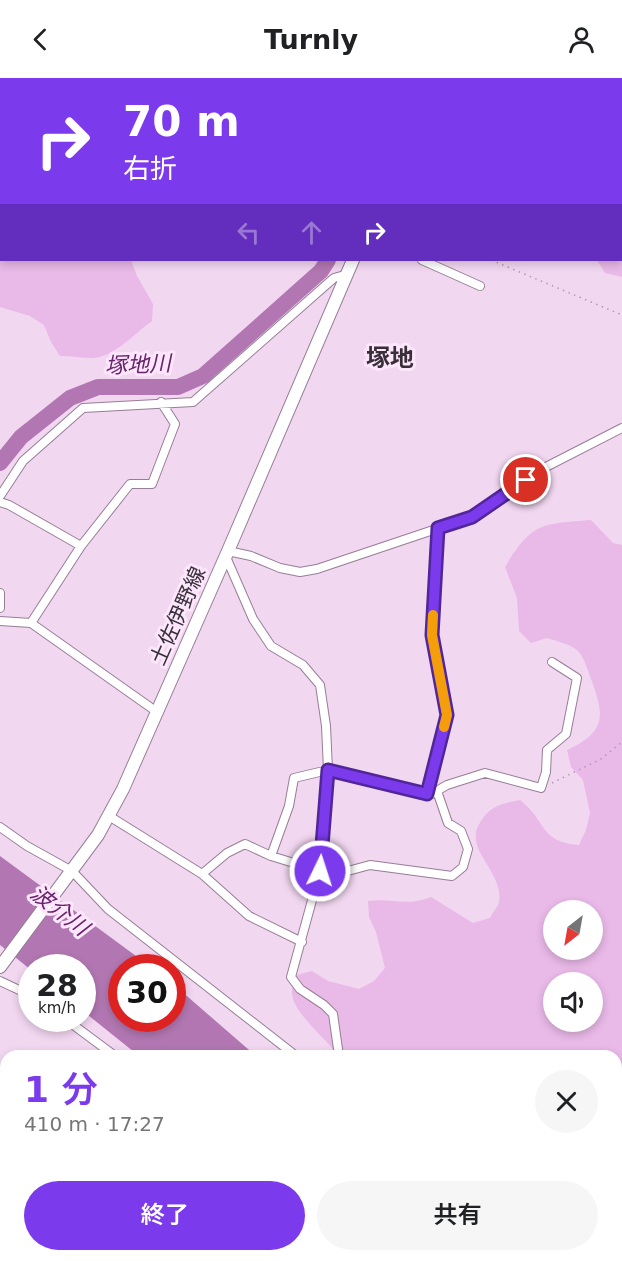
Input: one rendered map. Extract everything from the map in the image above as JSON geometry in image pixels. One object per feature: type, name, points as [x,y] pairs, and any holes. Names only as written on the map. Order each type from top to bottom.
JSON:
[{"type":"main road","name":"土佐伊野線","points":[[0,967],[70,875],[110,816],[227,554],[353,261]]},
{"type":"street","points":[[424,261],[480,286]]},
{"type":"street","points":[[0,496],[23,461],[82,408],[193,402],[334,278],[348,274]]},
{"type":"street","points":[[31,623],[81,546],[130,484],[152,484],[175,424],[161,402]]},
{"type":"street","points":[[338,1050],[333,1014],[300,989],[291,977],[320,871],[328,770],[326,726],[320,685],[303,665],[271,646],[253,619],[227,554],[251,556],[280,568],[300,572],[317,569],[472,517],[540,470],[622,428]]},
{"type":"street","points":[[0,502],[81,546]]},
{"type":"street","points":[[427,794],[447,715],[432,635],[438,528]]},
{"type":"street","points":[[0,593],[0,608]]},
{"type":"street","points":[[0,621],[31,623],[157,712]]},
{"type":"street","points":[[271,856],[290,806],[294,778],[328,770],[430,795],[447,785],[485,772],[541,788],[546,771],[547,750],[566,734],[577,678],[552,662]]},
{"type":"street","points":[[202,874],[227,852],[245,844],[271,856],[320,871],[344,872],[370,866],[452,876],[463,867],[468,849],[461,831],[448,823],[437,791]]},
{"type":"street","points":[[110,816],[202,874],[249,916],[302,942]]},
{"type":"street","points":[[0,827],[70,875],[108,909],[288,1050]]},
{"type":"street","points":[[0,981],[18,989]]},
{"type":"street","points":[[83,1032],[107,1050]]},
{"type":"path","points":[[493,261],[622,315]]},
{"type":"path","points":[[541,788],[601,759],[622,742]]},
{"type":"shaded area","points":[[0,261],[131,261],[153,304],[152,321],[124,344],[101,357],[93,358],[60,356],[44,325],[30,316],[0,307]]},
{"type":"shaded area","points":[[598,261],[622,261],[622,277],[605,273]]},
{"type":"shaded area","points":[[591,520],[613,543],[622,545],[622,1050],[333,1050],[302,1015],[296,1006],[292,989],[297,975],[312,971],[328,981],[359,989],[374,981],[385,968],[376,932],[369,917],[368,901],[407,902],[431,897],[473,923],[490,918],[499,902],[499,890],[476,841],[476,831],[488,812],[508,802],[520,800],[557,840],[579,845],[586,830],[590,813],[583,780],[571,767],[567,750],[589,737],[599,722],[599,703],[596,692],[586,664],[577,650],[567,644],[547,638],[531,643],[519,631],[517,598],[505,567],[514,552],[531,533],[549,525]]},
{"type":"water","name":"波介川","points":[[0,856],[133,954],[108,954],[108,1031],[96,1021],[96,954],[18,954],[18,960],[0,945]]},
{"type":"water","points":[[186,995],[249,1050],[132,1050],[109,1032],[186,1032]]},
{"type":"waterway","name":"塚地川","points":[[0,463],[21,437],[70,398],[98,387],[178,387],[203,376],[321,271],[327,261]]},
{"type":"slow traffic","points":[[433,615],[432,635],[447,715],[444,727]]},
{"type":"district","name":"塚地","points":[[390,358]]},
{"type":"route","points":[[320,871],[328,770],[427,794],[447,715],[432,635],[438,528],[472,517],[526,480]]}]
